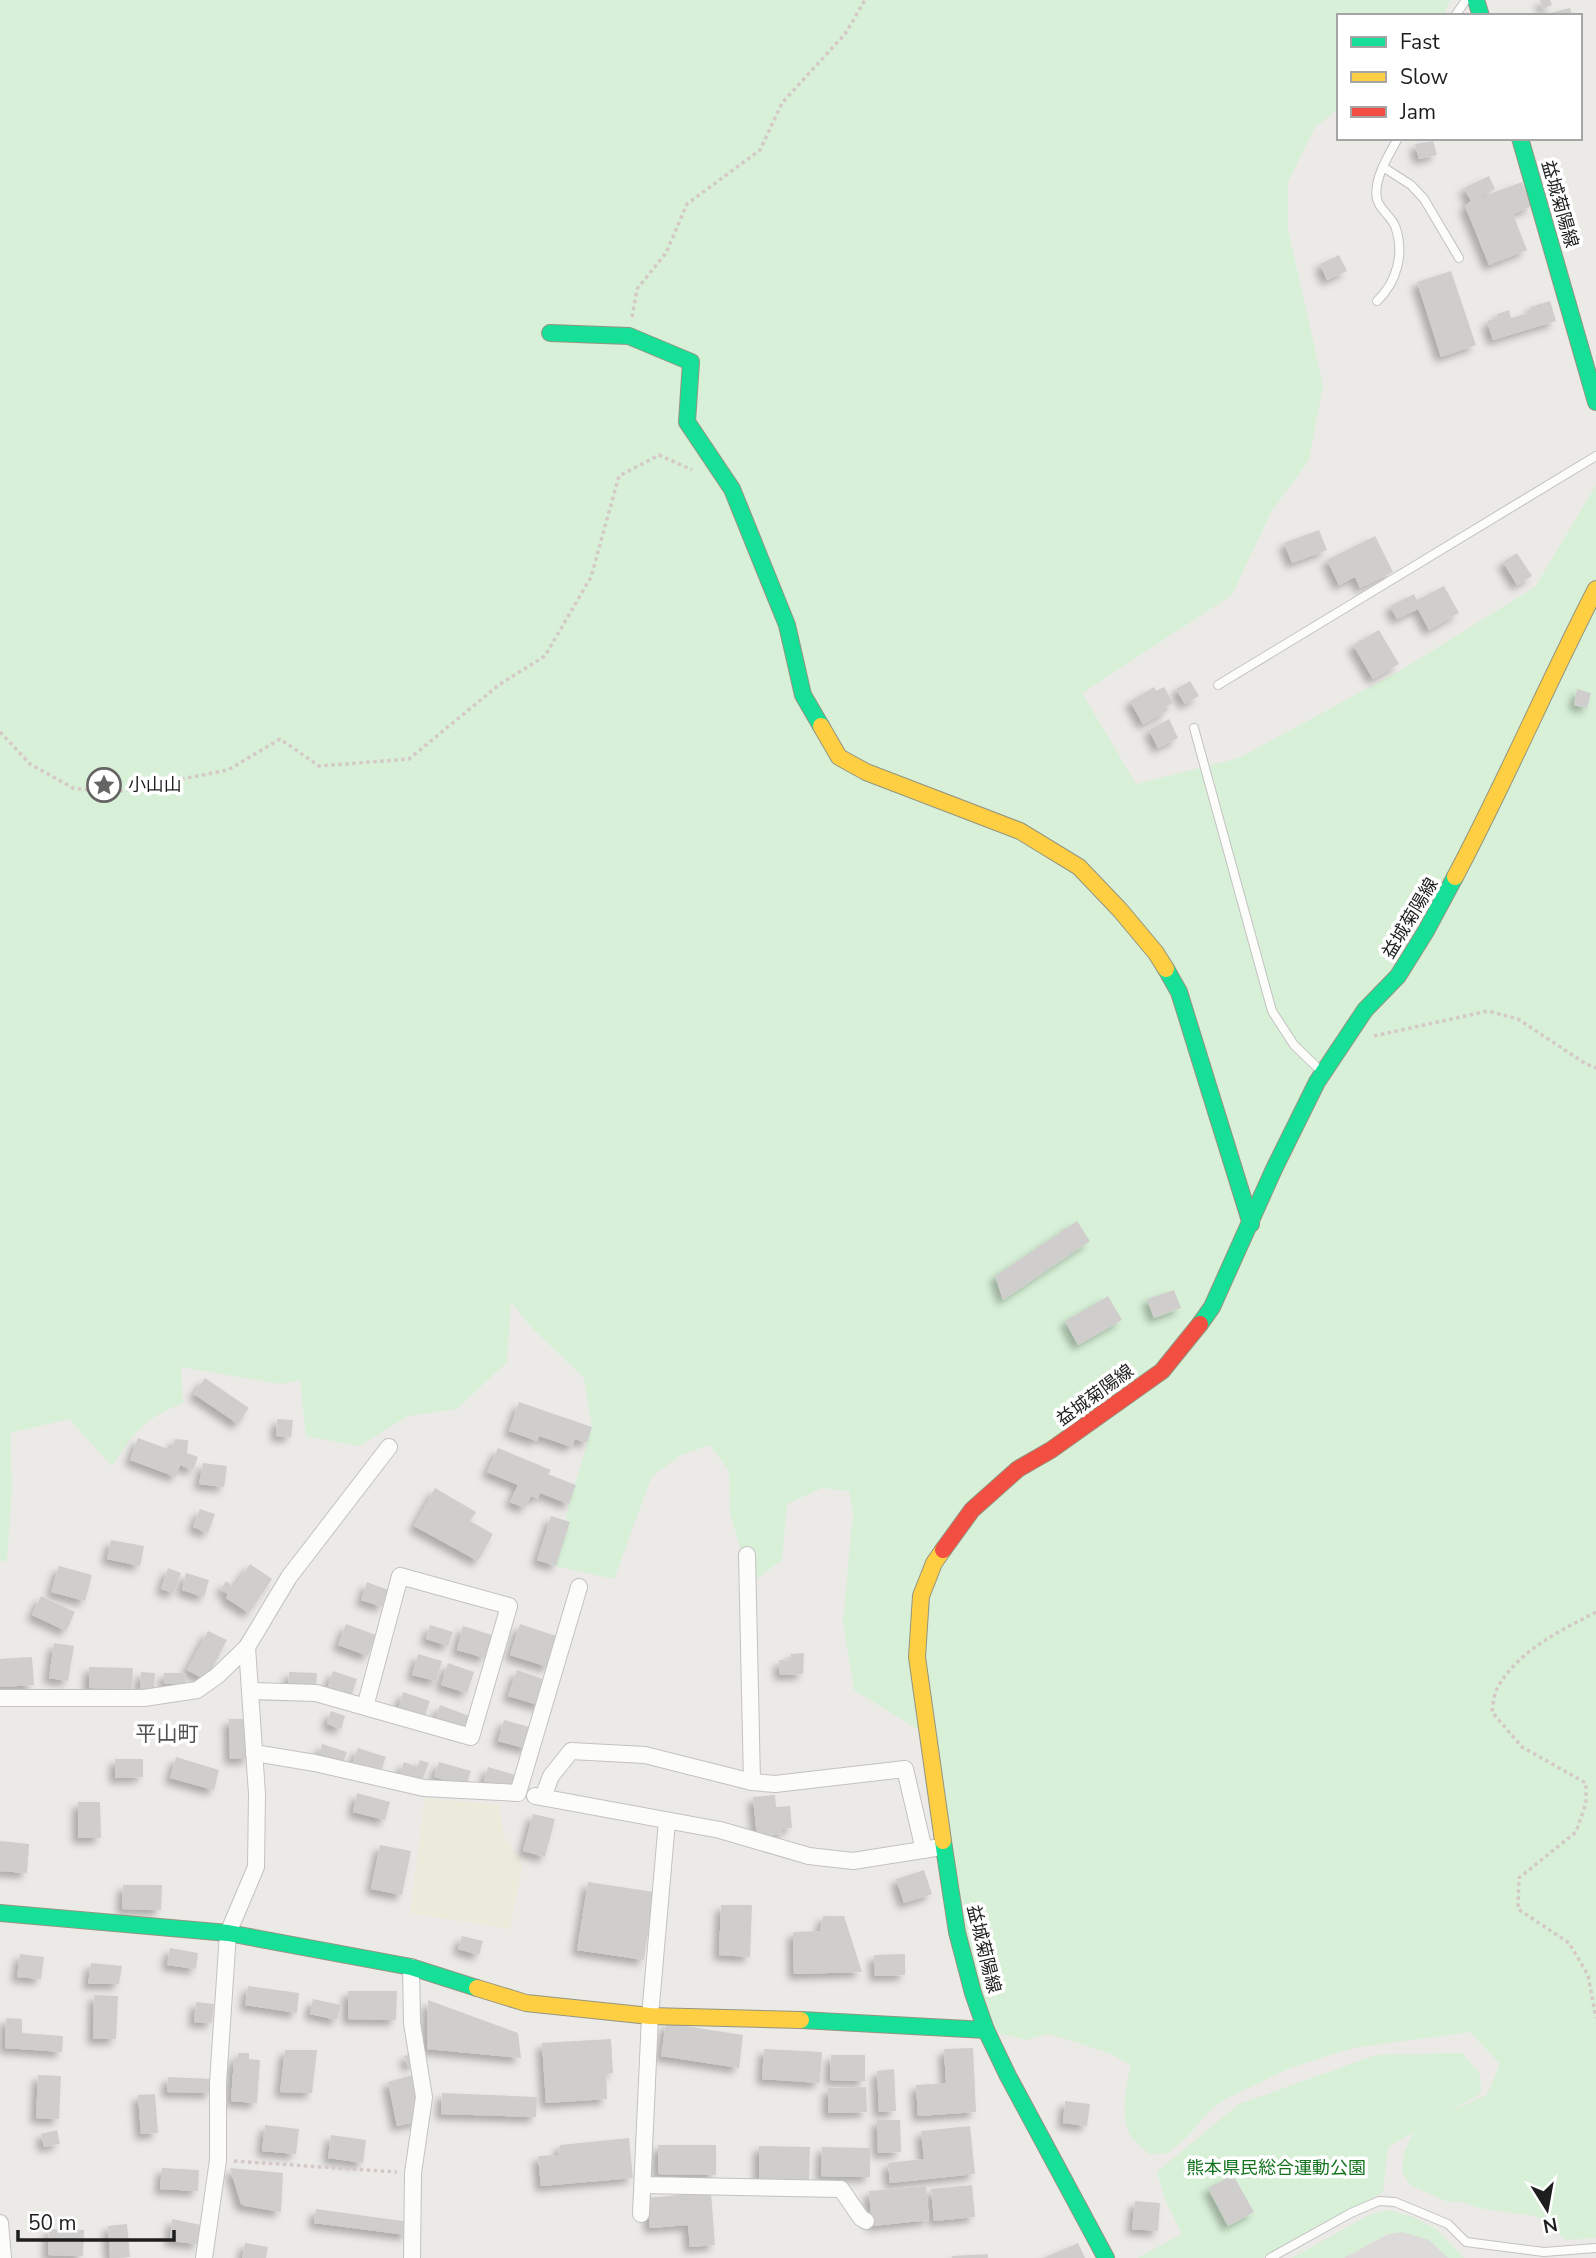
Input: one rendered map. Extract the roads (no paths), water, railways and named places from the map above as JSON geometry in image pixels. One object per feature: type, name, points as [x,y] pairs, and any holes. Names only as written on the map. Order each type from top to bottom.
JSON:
[{"type":"street","name":"益城菊陽線","points":[[1521,140],[1596,402]]},
{"type":"street","points":[[550,333],[629,336],[691,362],[687,422],[732,489],[787,625],[803,695],[839,757],[866,772],[1020,831],[1079,867],[1156,953],[1179,992],[1251,1224]]},
{"type":"street","name":"益城菊陽線","points":[[1106,2258],[986,2030],[957,1932],[917,1657],[921,1596],[934,1563],[972,1510],[1018,1469],[1051,1450],[1162,1371],[1190,1339],[1212,1307],[1274,1169],[1317,1082],[1365,1010],[1398,976],[1452,885],[1557,664],[1596,589]]},
{"type":"street","points":[[0,1698],[144,1698],[197,1690],[217,1676],[247,1647],[289,1577],[389,1447]]},
{"type":"street","points":[[747,1555],[752,1782]]},
{"type":"street","points":[[250,1691],[316,1693],[365,1707],[471,1737],[509,1606],[400,1576],[365,1707]]},
{"type":"street","points":[[519,1793],[579,1587]]},
{"type":"street","points":[[204,2258],[218,2160],[218,2083],[228,1933],[256,1867],[257,1794],[247,1647]]},
{"type":"street","points":[[543,1797],[551,1776],[571,1751],[645,1755],[752,1782],[775,1784],[905,1769],[924,1850]]},
{"type":"street","points":[[254,1753],[315,1763],[424,1788],[519,1793],[543,1797],[720,1830],[809,1856],[853,1861],[943,1847]]},
{"type":"street","points":[[641,2214],[650,2016],[667,1821]]},
{"type":"street","points":[[0,1913],[228,1933],[411,1967],[526,2003],[650,2016],[986,2030]]},
{"type":"street","points":[[411,1967],[412,2024],[424,2097],[413,2173],[412,2258]]},
{"type":"street","points":[[643,2185],[841,2189],[866,2221]]},
{"type":"street","points":[[0,2223],[3,2258]]},
{"type":"lane","points":[[1377,301],[1391,286],[1399,257],[1395,225],[1377,202],[1376,189],[1383,167],[1397,140]]},
{"type":"lane","points":[[1383,167],[1411,185],[1424,199],[1459,258]]},
{"type":"lane","points":[[1218,685],[1596,456]]},
{"type":"lane","points":[[1194,727],[1272,1011],[1294,1045],[1323,1073]]},
{"type":"lane","points":[[1270,2258],[1351,2213],[1379,2201],[1395,2202],[1448,2224],[1466,2242],[1544,2252],[1596,2248]]},
{"type":"place","name":"小山山","points":[[104,785]]},
{"type":"district","name":"平山町","points":[[167,1734]]},
{"type":"park label","name":"熊本県民総合運動公園","points":[[1276,2168]]}]
